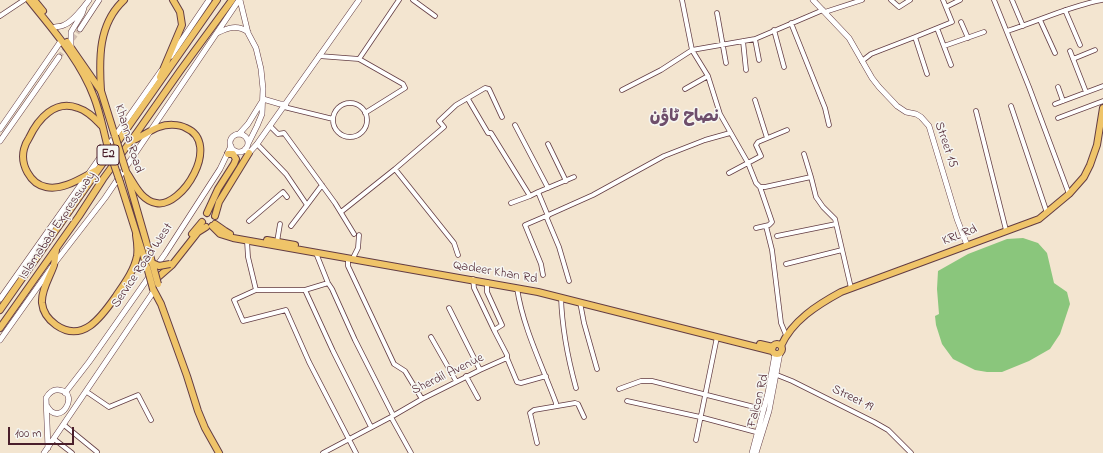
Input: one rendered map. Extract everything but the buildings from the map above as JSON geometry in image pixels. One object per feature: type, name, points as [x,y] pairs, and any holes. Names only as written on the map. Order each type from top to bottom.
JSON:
[{"type":"main road","name":"Khanna Road","points":[[29,0],[73,57],[90,88],[97,106],[107,144],[136,235],[150,264],[155,286]]},
{"type":"main road","name":"Khanna Road","points":[[34,0],[71,47],[101,91],[126,172],[160,304],[187,376],[198,411],[205,428],[219,453]]},
{"type":"main road","points":[[101,91],[99,64],[101,45],[116,7],[124,0]]},
{"type":"main road","points":[[153,91],[182,26],[180,12],[177,4],[173,0]]},
{"type":"main road","name":"Islamabad Expressway","points":[[0,310],[217,0]]},
{"type":"main road","name":"Islamabad Expressway","points":[[0,328],[103,179],[232,0]]},
{"type":"main road","points":[[98,170],[60,187],[46,187],[31,178],[25,166],[24,149],[37,122],[45,114],[59,107],[78,107],[92,116],[102,126]]},
{"type":"main road","name":"KRL Rd","points":[[775,352],[778,344],[781,346],[786,335],[808,313],[819,304],[841,292],[1039,219],[1069,194],[1084,177],[1090,165],[1096,145],[1103,108]]},
{"type":"main road","points":[[126,172],[144,197],[157,203],[169,201],[179,195],[192,177],[198,167],[201,153],[199,138],[195,133],[190,129],[178,125],[161,126],[130,142]]},
{"type":"main road","points":[[155,286],[198,232],[211,226],[216,219],[215,216],[219,202],[247,149]]},
{"type":"main road","points":[[150,264],[160,266],[170,264],[202,222],[202,217],[207,213],[218,189],[236,159],[231,154],[228,154]]},
{"type":"main road","points":[[207,213],[211,213],[215,216]]},
{"type":"main road","points":[[202,222],[211,226]]},
{"type":"main road","name":"Qadeer Khan Rd","points":[[211,226],[225,236],[247,241],[539,288],[775,352]]},
{"type":"main road","name":"Qadeer Khan Rd","points":[[211,226],[233,234],[561,297],[775,352]]},
{"type":"main road","points":[[56,248],[54,264],[46,285],[42,302],[45,314],[50,321],[65,331],[74,332],[83,330],[93,324],[107,310],[124,286],[137,257],[136,235]]},
{"type":"street","points":[[0,16],[24,0]]},
{"type":"street","points":[[71,47],[71,32],[89,0]]},
{"type":"street","points":[[80,28],[99,0]]},
{"type":"street","points":[[0,298],[89,174],[209,0]]},
{"type":"street","points":[[239,0],[248,33],[256,48],[261,69],[264,101],[262,114],[247,149]]},
{"type":"street","points":[[0,340],[54,264],[105,198],[239,0]]},
{"type":"street","points":[[264,101],[248,124],[238,134],[231,138],[231,146],[237,151],[247,149],[257,144],[283,105],[320,56],[359,0]]},
{"type":"street","points":[[359,59],[399,0]]},
{"type":"street","points":[[413,0],[435,16]]},
{"type":"street","points":[[682,0],[692,50],[708,76],[720,114],[748,164],[756,183],[760,187],[772,222],[766,226],[756,228]]},
{"type":"street","name":"Street 15","points":[[813,0],[849,38],[872,78],[897,106],[906,112],[916,114],[921,117],[929,126],[957,218],[967,245]]},
{"type":"street","points":[[622,90],[661,70],[692,50],[755,39],[790,23],[862,0]]},
{"type":"street","points":[[892,0],[899,7],[910,0]]},
{"type":"street","points":[[862,61],[872,54],[952,22],[943,0]]},
{"type":"street","points":[[946,7],[960,0]]},
{"type":"street","points":[[994,0],[1029,87],[1069,194]]},
{"type":"street","points":[[1012,0],[1023,26]]},
{"type":"street","points":[[1007,31],[1040,20],[1074,6],[1102,0]]},
{"type":"street","points":[[55,27],[65,25],[84,8]]},
{"type":"street","points":[[1065,10],[1080,45]]},
{"type":"street","points":[[717,13],[726,63]]},
{"type":"street","points":[[1040,20],[1055,53]]},
{"type":"street","points":[[961,22],[968,38]]},
{"type":"street","points":[[790,23],[825,108],[829,125]]},
{"type":"street","points":[[216,33],[233,26],[244,29],[248,33]]},
{"type":"street","points":[[937,28],[951,65]]},
{"type":"street","points":[[774,30],[784,67]]},
{"type":"street","points":[[944,46],[984,32]]},
{"type":"street","points":[[915,37],[928,74]]},
{"type":"street","points":[[755,39],[759,60]]},
{"type":"street","points":[[0,129],[61,41]]},
{"type":"street","points":[[743,41],[746,70]]},
{"type":"street","points":[[1073,59],[1095,50]]},
{"type":"street","points":[[1070,52],[1086,92]]},
{"type":"street","points":[[320,56],[359,59],[403,84],[405,88],[365,113]]},
{"type":"street","points":[[0,141],[59,57]]},
{"type":"street","points":[[685,89],[708,76]]},
{"type":"street","points":[[1055,104],[1103,86]]},
{"type":"street","points":[[1058,87],[1063,101]]},
{"type":"street","points":[[341,212],[395,169],[444,127],[439,121],[456,105],[485,88],[489,89],[502,117]]},
{"type":"street","points":[[468,99],[488,133],[491,134],[530,196]]},
{"type":"street","points":[[755,100],[767,138]]},
{"type":"street","points":[[264,101],[333,119]]},
{"type":"street","points":[[1058,118],[1103,101]]},
{"type":"street","points":[[352,103],[364,109],[365,113],[368,122],[362,134],[356,137],[349,137],[342,136],[337,131],[333,119],[335,112],[340,107],[345,104],[352,103]]},
{"type":"street","points":[[1011,106],[1047,213]]},
{"type":"street","points":[[976,111],[1006,230]]},
{"type":"street","points":[[515,125],[548,188]]},
{"type":"street","points":[[270,126],[278,134],[284,133],[357,234],[358,248],[351,257],[348,266],[394,364],[404,371],[422,399]]},
{"type":"street","points":[[729,173],[761,156],[756,143],[787,130]]},
{"type":"street","points":[[543,275],[541,264],[525,225],[593,195],[664,156],[705,140],[730,133]]},
{"type":"street","points":[[238,134],[246,137],[247,149]]},
{"type":"street","points":[[257,144],[286,174],[307,205]]},
{"type":"street","points":[[548,144],[566,181]]},
{"type":"street","name":"Service Road West","points":[[65,393],[89,362],[165,254],[220,169],[231,146]]},
{"type":"street","points":[[804,154],[816,197],[823,207],[835,219],[851,288]]},
{"type":"street","points":[[395,169],[454,243],[458,255]]},
{"type":"street","points":[[511,204],[574,177]]},
{"type":"street","points":[[760,187],[811,177]]},
{"type":"street","points":[[291,226],[322,185]]},
{"type":"street","points":[[249,221],[283,192],[287,197]]},
{"type":"street","points":[[538,192],[559,247],[569,281]]},
{"type":"street","points":[[276,242],[280,224]]},
{"type":"street","points":[[777,236],[836,224]]},
{"type":"street","points":[[766,226],[772,250],[781,323],[786,335]]},
{"type":"street","points":[[247,241],[248,257],[256,290]]},
{"type":"street","points":[[786,264],[842,250]]},
{"type":"street","points":[[316,253],[328,283],[355,340],[411,453]]},
{"type":"street","points":[[473,279],[474,288],[507,355],[517,382],[521,383],[546,376]]},
{"type":"street","points":[[487,282],[487,292],[502,325],[494,330]]},
{"type":"street","points":[[328,283],[305,290],[256,290],[234,300],[243,321],[286,310],[309,362],[356,453]]},
{"type":"street","name":"Service Road West","points":[[46,451],[87,392],[155,286]]},
{"type":"street","points":[[517,288],[522,315],[556,405]]},
{"type":"street","points":[[305,290],[333,351],[371,427]]},
{"type":"street","points":[[561,297],[568,360],[576,388]]},
{"type":"street","points":[[580,302],[584,323],[597,369]]},
{"type":"street","points":[[449,308],[480,370]]},
{"type":"street","points":[[431,337],[456,381]]},
{"type":"street","points":[[696,440],[717,337]]},
{"type":"street","name":"Falcon Rd","points":[[756,453],[769,410],[777,374],[775,352]]},
{"type":"street","name":"Falcon Rd","points":[[752,453],[768,393],[775,352]]},
{"type":"street","name":"Sherdil Avenue","points":[[323,453],[456,381],[507,358]]},
{"type":"street","name":"Street 19","points":[[777,374],[888,430],[911,453]]},
{"type":"street","points":[[466,376],[478,398]]},
{"type":"street","points":[[619,389],[641,380],[652,381],[706,396],[762,409]]},
{"type":"street","points":[[67,408],[62,412],[54,412],[46,406],[46,398],[51,392],[58,390],[65,393],[69,400],[65,424],[97,452]]},
{"type":"street","points":[[87,392],[109,407],[138,395],[151,420]]},
{"type":"street","points":[[627,401],[700,417],[756,432]]},
{"type":"street","points":[[536,443],[530,413],[534,410],[553,407],[556,405],[577,403],[584,417]]},
{"type":"street","name":"Service Road West","points":[[46,406],[46,451]]},
{"type":"street","points":[[54,439],[72,453]]},
{"type":"green space","points":[[1023,238],[1038,243],[1047,253],[1054,283],[1067,292],[1070,304],[1060,334],[1050,349],[1029,361],[1002,372],[975,370],[953,359],[942,344],[936,325],[935,316],[939,314],[937,289],[938,271],[968,254],[1007,239]]},
{"type":"tunnel","points":[[59,57],[80,29]]},
{"type":"district","name":"نصاح ٹاؤن","points":[[685,118]]}]
